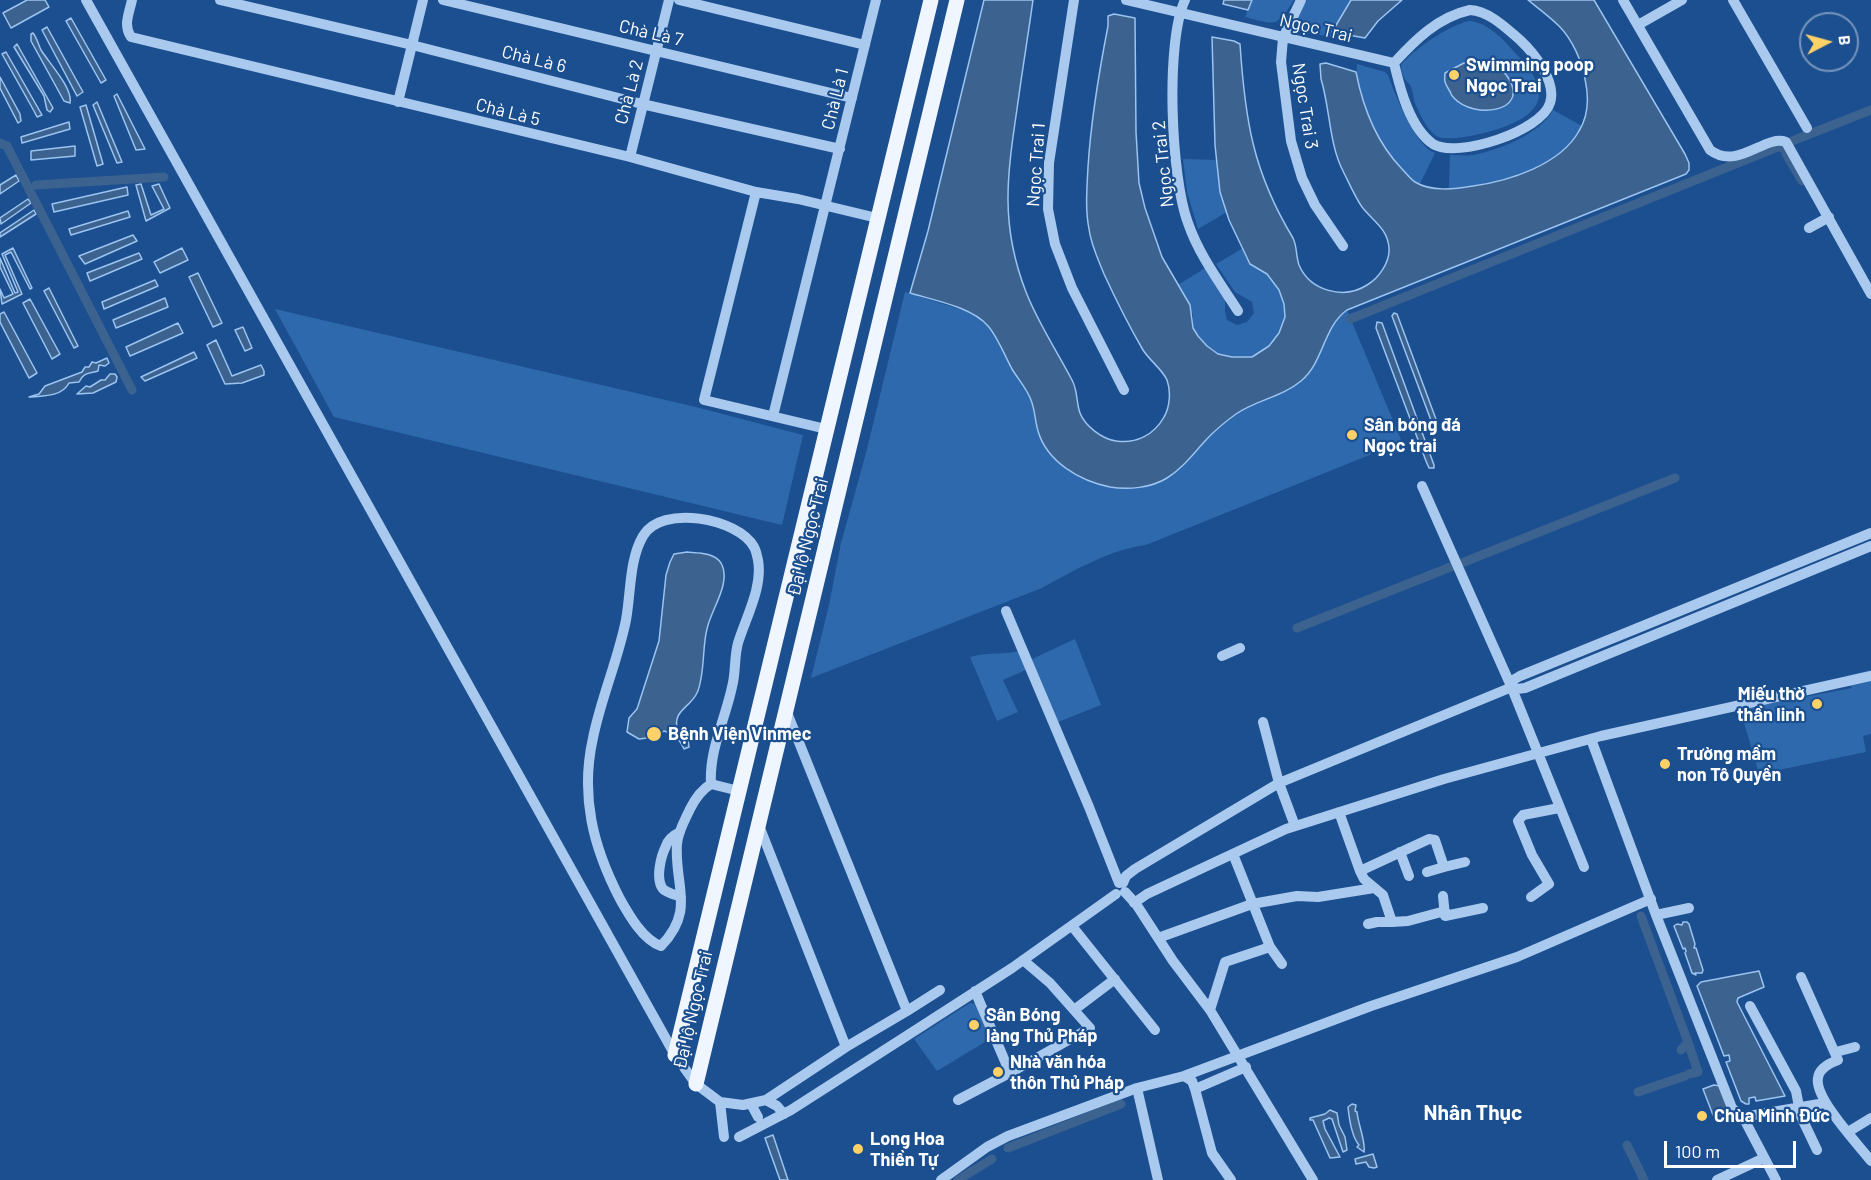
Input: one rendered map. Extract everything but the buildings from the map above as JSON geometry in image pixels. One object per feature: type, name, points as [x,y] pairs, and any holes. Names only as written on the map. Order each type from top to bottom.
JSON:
[{"type":"main road","name":"Đại lộ Ngọc Trai","points":[[675,1055],[931,0]]},
{"type":"main road","name":"Đại lộ Ngọc Trai","points":[[696,1084],[957,0]]},
{"type":"main road","points":[[790,578],[816,584]]},
{"type":"street","points":[[86,0],[675,1055],[696,1084],[720,1102],[751,1104],[766,1100],[846,1047],[940,990]]},
{"type":"street","name":"Chà Là 5","points":[[132,0],[126,24],[131,38],[630,157],[756,192],[877,218]]},
{"type":"street","name":"Chà Là 6","points":[[220,0],[412,45],[642,104],[840,149]]},
{"type":"street","points":[[398,102],[423,0]]},
{"type":"street","name":"Chà Là 7","points":[[443,0],[852,98]]},
{"type":"street","name":"Chà Là 2","points":[[630,157],[669,0]]},
{"type":"street","points":[[679,0],[865,45]]},
{"type":"street","name":"Chà Là 1","points":[[773,416],[876,0]]},
{"type":"street","name":"Ngọc Trai 1","points":[[1074,0],[1049,163],[1048,209],[1055,244],[1072,288],[1124,390]]},
{"type":"street","name":"Ngọc Trai","points":[[1126,0],[1394,63]]},
{"type":"street","name":"Ngọc Trai 2","points":[[1185,0],[1179,13],[1175,47],[1174,132],[1183,204],[1189,227],[1199,248],[1238,311]]},
{"type":"street","name":"Ngọc Trai 3","points":[[1301,0],[1283,38],[1281,62],[1291,141],[1302,177],[1315,205],[1343,246]]},
{"type":"street","points":[[1623,0],[1707,147],[1720,156],[1743,154],[1777,141],[1784,141],[1871,294]]},
{"type":"street","points":[[1638,26],[1682,0]]},
{"type":"street","points":[[1733,0],[1755,45],[1807,128]]},
{"type":"street","points":[[1477,11],[1497,21],[1527,47],[1548,80],[1551,94],[1550,104],[1539,120],[1505,137],[1463,148],[1439,147],[1431,143],[1423,134],[1410,112],[1394,63],[1436,24],[1463,12],[1477,11]]},
{"type":"street","points":[[756,192],[704,400],[826,429]]},
{"type":"street","points":[[1809,228],[1829,217]]},
{"type":"street","points":[[1422,486],[1512,687],[1584,867]]},
{"type":"street","points":[[711,784],[710,768],[714,749],[735,678],[738,645],[756,589],[759,562],[755,547],[739,533],[711,521],[676,517],[661,520],[650,526],[642,537],[634,562],[626,620],[619,649],[593,737],[586,781],[591,825],[606,871],[626,909],[653,944],[660,946],[670,937],[679,921],[681,897],[677,843],[695,800],[705,787],[711,784],[739,791]]},
{"type":"street","points":[[1512,687],[1513,680],[1520,676],[1871,533]]},
{"type":"street","points":[[739,1137],[784,1114],[1023,960],[1121,888],[1126,876],[1135,869],[1278,783],[1512,687],[1517,689],[1525,687],[1871,546]]},
{"type":"street","points":[[1006,611],[1121,888],[1210,1010],[1313,1180]]},
{"type":"street","points":[[1222,656],[1240,648]]},
{"type":"street","points":[[1134,903],[1147,894],[1295,826],[1339,819],[1444,778],[1591,739],[1871,676]]},
{"type":"street","points":[[786,710],[907,1011]]},
{"type":"street","points":[[1263,722],[1278,783],[1295,826]]},
{"type":"street","points":[[1591,739],[1656,915],[1732,1108],[1743,1117],[1776,1180]]},
{"type":"street","points":[[1531,897],[1549,884],[1532,855],[1518,821],[1523,815],[1559,808]]},
{"type":"street","points":[[1339,819],[1360,871],[1365,879],[1383,895],[1392,922]]},
{"type":"street","points":[[758,823],[823,997],[846,1047]]},
{"type":"street","points":[[680,832],[666,845],[659,874],[664,890],[681,897]]},
{"type":"street","points":[[1360,871],[1429,839],[1435,840],[1444,867]]},
{"type":"street","points":[[1400,852],[1409,876]]},
{"type":"street","points":[[1233,854],[1270,947],[1282,964]]},
{"type":"street","points":[[1426,872],[1465,862]]},
{"type":"street","points":[[1158,938],[1252,904],[1297,896],[1318,897],[1374,888]]},
{"type":"street","points":[[1443,896],[1445,916],[1484,908]]},
{"type":"street","points":[[941,1180],[1000,1139],[1137,1088],[1184,1076],[1371,1006],[1516,957],[1650,899]]},
{"type":"street","points":[[1656,915],[1689,908]]},
{"type":"street","points":[[1368,924],[1408,921],[1445,911]]},
{"type":"street","points":[[1072,926],[1155,1029]]},
{"type":"street","points":[[1210,1010],[1225,962],[1270,947]]},
{"type":"street","points":[[958,1100],[1090,1028],[1050,984],[1023,960]]},
{"type":"street","points":[[1801,977],[1838,1060],[1828,1064],[1820,1071],[1818,1077],[1820,1091],[1825,1103],[1871,1161]]},
{"type":"street","points":[[1074,1010],[1115,979]]},
{"type":"street","points":[[975,991],[1010,1073]]},
{"type":"street","points":[[1750,1006],[1796,1091],[1798,1107],[1817,1150]]},
{"type":"street","points":[[1836,1052],[1855,1047]]},
{"type":"street","points":[[1195,1089],[1246,1067]]},
{"type":"street","points":[[1184,1076],[1192,1081],[1195,1089],[1212,1153],[1231,1180]]},
{"type":"street","points":[[1137,1088],[1158,1180]]},
{"type":"street","points":[[766,1100],[777,1106],[784,1114]]},
{"type":"street","points":[[720,1102],[724,1137]]},
{"type":"street","points":[[1743,1117],[1825,1103]]},
{"type":"street","points":[[751,1104],[758,1117]]},
{"type":"street","points":[[1848,1132],[1871,1118]]},
{"type":"street","points":[[1717,1180],[1764,1158]]},
{"type":"shaded area","points":[[27,0],[45,0],[49,7],[11,28],[3,13]]},
{"type":"shaded area","points":[[984,0],[1033,0],[1013,134],[1009,179],[1009,223],[1012,245],[1026,292],[1074,384],[1082,418],[1095,431],[1111,440],[1131,441],[1150,433],[1166,413],[1169,394],[1165,376],[1143,350],[1104,274],[1090,235],[1087,198],[1089,149],[1108,16],[1114,14],[1135,18],[1136,132],[1139,183],[1145,208],[1162,257],[1190,305],[1193,328],[1207,346],[1218,354],[1252,357],[1269,346],[1279,333],[1285,317],[1284,304],[1279,290],[1267,274],[1250,264],[1229,220],[1220,192],[1215,145],[1212,37],[1240,44],[1248,121],[1260,168],[1279,214],[1294,241],[1299,265],[1304,274],[1319,287],[1328,290],[1348,292],[1367,285],[1386,264],[1389,248],[1383,230],[1359,203],[1338,160],[1332,138],[1320,64],[1326,63],[1356,72],[1362,99],[1378,136],[1393,159],[1413,181],[1428,187],[1443,189],[1487,184],[1517,175],[1547,162],[1570,143],[1579,131],[1586,112],[1586,86],[1582,65],[1576,51],[1559,26],[1528,0],[1594,0],[1685,154],[1689,170],[1686,174],[1347,310],[1333,326],[1315,364],[1301,381],[1286,391],[1236,414],[1208,437],[1183,465],[1167,478],[1139,487],[1110,487],[1076,475],[1049,452],[1042,442],[1025,388],[991,330],[981,319],[962,309],[910,293],[928,231]]},
{"type":"shaded area","points":[[1224,0],[1252,0],[1248,10],[1223,4]]},
{"type":"shaded area","points":[[1252,0],[1294,0],[1279,20],[1270,23],[1245,17]]},
{"type":"shaded area","points":[[1307,0],[1351,0],[1330,37],[1302,31],[1295,25],[1294,20]]},
{"type":"shaded area","points":[[1351,0],[1402,0],[1378,21],[1365,38],[1332,32]]},
{"type":"shaded area","points":[[71,18],[106,80],[101,83],[66,21]]},
{"type":"shaded area","points":[[1468,21],[1489,28],[1507,43],[1523,62],[1537,82],[1539,93],[1537,103],[1530,112],[1506,126],[1466,137],[1440,138],[1434,135],[1421,117],[1411,87],[1403,76],[1401,65],[1432,39]]},
{"type":"shaded area","points":[[47,27],[83,92],[77,96],[42,30]]},
{"type":"shaded area","points":[[33,33],[41,50],[68,90],[70,103],[64,101],[31,41]]},
{"type":"shaded area","points":[[17,44],[53,108],[50,112],[47,110],[44,96],[14,47]]},
{"type":"shaded area","points":[[6,52],[42,115],[37,117],[2,54]]},
{"type":"shaded area","points":[[1477,62],[1495,66],[1509,79],[1513,90],[1512,99],[1505,105],[1496,109],[1473,109],[1463,105],[1452,95],[1445,82],[1445,73],[1464,63]]},
{"type":"shaded area","points":[[1357,64],[1385,72],[1388,75],[1413,130],[1420,141],[1435,153],[1420,184],[1396,164],[1375,132],[1361,95]]},
{"type":"shaded area","points":[[0,77],[20,114],[21,121],[18,123],[0,88]]},
{"type":"shaded area","points":[[117,94],[145,149],[136,150],[114,96]]},
{"type":"shaded area","points":[[97,102],[122,162],[117,163],[93,105]]},
{"type":"shaded area","points":[[86,105],[103,164],[97,166],[80,107]]},
{"type":"shaded area","points":[[1553,110],[1582,126],[1573,141],[1560,154],[1543,164],[1505,179],[1449,188],[1450,155],[1473,155],[1494,150],[1518,140],[1539,126]]},
{"type":"shaded area","points":[[69,122],[70,129],[22,143],[21,137]]},
{"type":"shaded area","points":[[75,146],[75,156],[31,160],[31,151]]},
{"type":"shaded area","points":[[1183,159],[1217,160],[1220,192],[1227,212],[1198,229],[1187,192]]},
{"type":"shaded area","points":[[16,175],[19,181],[0,194],[0,185]]},
{"type":"shaded area","points":[[141,184],[151,215],[164,209],[152,186],[159,184],[170,208],[146,221],[136,185]]},
{"type":"shaded area","points":[[127,187],[128,195],[54,212],[52,204]]},
{"type":"shaded area","points":[[28,199],[31,203],[1,224],[0,218]]},
{"type":"shaded area","points":[[34,210],[36,214],[0,237],[0,233]]},
{"type":"shaded area","points":[[128,211],[130,217],[71,235],[69,229]]},
{"type":"shaded area","points":[[133,235],[137,241],[85,264],[79,256]]},
{"type":"shaded area","points":[[13,248],[32,288],[30,289],[11,252],[5,255],[22,294],[2,304],[0,289],[4,298],[13,294],[0,267],[0,258],[15,293],[18,292],[2,254]]},
{"type":"shaded area","points":[[182,248],[188,260],[160,273],[154,262]]},
{"type":"shaded area","points":[[1243,248],[1250,264],[1267,274],[1279,290],[1284,304],[1285,317],[1279,333],[1269,346],[1252,357],[1232,357],[1218,354],[1207,346],[1193,328],[1193,315],[1178,285],[1205,268],[1225,299],[1227,320],[1237,325],[1247,322],[1254,313],[1252,302],[1235,292],[1216,264]]},
{"type":"shaded area","points":[[139,253],[142,259],[90,281],[87,273]]},
{"type":"shaded area","points":[[198,273],[222,323],[213,327],[189,277]]},
{"type":"shaded area","points":[[155,280],[158,286],[104,309],[102,302]]},
{"type":"shaded area","points":[[49,288],[78,346],[74,348],[44,291]]},
{"type":"shaded area","points":[[905,292],[975,314],[989,327],[1031,400],[1037,430],[1047,449],[1068,469],[1086,480],[1113,488],[1160,482],[1187,463],[1206,439],[1239,412],[1287,388],[1308,372],[1324,345],[1331,326],[1338,316],[1347,310],[1402,442],[1146,545],[1106,556],[1042,588],[811,678],[841,543],[866,453]]},
{"type":"shaded area","points":[[165,298],[168,307],[116,328],[113,320]]},
{"type":"shaded area","points":[[30,299],[60,354],[52,359],[23,303]]},
{"type":"shaded area","points":[[275,309],[696,407],[803,435],[782,525],[334,417]]},
{"type":"shaded area","points":[[4,312],[37,373],[29,378],[0,322],[0,314]]},
{"type":"shaded area","points":[[1394,313],[1397,314],[1437,422],[1432,423],[1392,316]]},
{"type":"shaded area","points":[[1377,322],[1382,323],[1434,468],[1429,468],[1426,461],[1376,328]]},
{"type":"shaded area","points":[[178,323],[183,333],[130,356],[126,347]]},
{"type":"shaded area","points":[[243,327],[252,348],[245,351],[235,330]]},
{"type":"shaded area","points":[[216,340],[232,376],[261,365],[264,375],[242,383],[225,384],[207,345]]},
{"type":"shaded area","points":[[194,352],[197,358],[145,381],[141,377]]},
{"type":"shaded area","points":[[107,358],[109,363],[105,366],[99,365],[98,371],[85,375],[79,382],[69,383],[62,391],[51,395],[29,397],[39,394],[45,386],[82,372],[92,362],[96,363]]},
{"type":"shaded area","points":[[110,374],[115,374],[116,382],[93,393],[77,394],[86,386],[90,387],[105,380]]},
{"type":"shaded area","points":[[687,552],[705,554],[718,559],[724,571],[724,579],[707,629],[700,686],[694,698],[677,719],[678,731],[688,739],[689,747],[684,749],[677,738],[664,731],[655,737],[639,739],[627,732],[629,718],[637,709],[659,641],[666,575],[670,562],[674,554]]},
{"type":"shaded area","points":[[1075,639],[1101,705],[1053,724],[1030,668],[1003,680],[1018,712],[997,721],[970,657],[1023,650],[1032,659]]},
{"type":"shaded area","points":[[1871,670],[1871,734],[1863,736],[1866,752],[1759,774],[1740,709],[1852,688],[1846,676]]},
{"type":"shaded area","points":[[1683,922],[1689,924],[1694,948],[1696,948],[1703,970],[1702,973],[1695,973],[1696,975],[1692,973],[1685,948],[1683,949],[1674,926],[1682,925]]},
{"type":"shaded area","points":[[1759,971],[1764,987],[1738,998],[1737,1002],[1785,1096],[1756,1101],[1755,1097],[1749,1098],[1749,1104],[1746,1104],[1741,1101],[1726,1062],[1730,1061],[1729,1055],[1724,1056],[1697,986],[1701,982]]},
{"type":"shaded area","points":[[970,1003],[975,1004],[990,1039],[937,1071],[914,1039]]},
{"type":"shaded area","points":[[1714,1085],[1720,1086],[1732,1114],[1727,1116],[1724,1113],[1726,1117],[1713,1115],[1703,1089]]},
{"type":"shaded area","points":[[1352,1104],[1356,1105],[1355,1111],[1363,1138],[1364,1152],[1357,1147],[1359,1145],[1351,1127],[1348,1107]]},
{"type":"shaded area","points":[[1330,1110],[1337,1113],[1347,1150],[1343,1152],[1332,1119],[1323,1121],[1340,1157],[1330,1158],[1313,1120],[1310,1120]]},
{"type":"shaded area","points":[[773,1135],[788,1180],[780,1180],[765,1138]]},
{"type":"shaded area","points":[[1373,1154],[1377,1167],[1369,1167],[1366,1162],[1356,1164],[1355,1159]]},
{"type":"waterway","points":[[1792,141],[1871,110]]},
{"type":"waterway","points":[[0,143],[7,146],[132,390]]},
{"type":"waterway","points":[[1350,319],[1780,146],[1782,148]]},
{"type":"waterway","points":[[1786,154],[1802,181]]},
{"type":"waterway","points":[[36,185],[164,177]]},
{"type":"waterway","points":[[1464,562],[1675,478]]},
{"type":"waterway","points":[[1297,628],[1453,566]]},
{"type":"waterway","points":[[1641,916],[1688,1042],[1681,1050]]},
{"type":"waterway","points":[[1688,1042],[1698,1072],[1689,1074]]},
{"type":"waterway","points":[[1638,1092],[1685,1076]]},
{"type":"waterway","points":[[1008,1148],[1121,1104]]},
{"type":"waterway","points":[[1627,1145],[1644,1180]]},
{"type":"waterway","points":[[958,1180],[992,1159]]},
{"type":"place","name":"Swimming poop Ngọc Trai","points":[[1454,75]]},
{"type":"place","name":"Sân bóng đá Ngọc trai","points":[[1352,435]]},
{"type":"place","name":"Miếu thờ thần linh","points":[[1817,704]]},
{"type":"place","name":"Bệnh Viện Vinmec","points":[[654,734]]},
{"type":"place","name":"Trường mầm non Tô Quyền","points":[[1665,764]]},
{"type":"place","name":"Sân Bóng làng Thủ Pháp","points":[[974,1025]]},
{"type":"place","name":"Nhà văn hóa thôn Thủ Pháp","points":[[998,1072]]},
{"type":"place","name":"Chùa Minh Đức","points":[[1702,1116]]},
{"type":"place","name":"Long Hoa Thiền Tự","points":[[858,1149]]},
{"type":"district","name":"Nhân Thục","points":[[1473,1113]]}]
